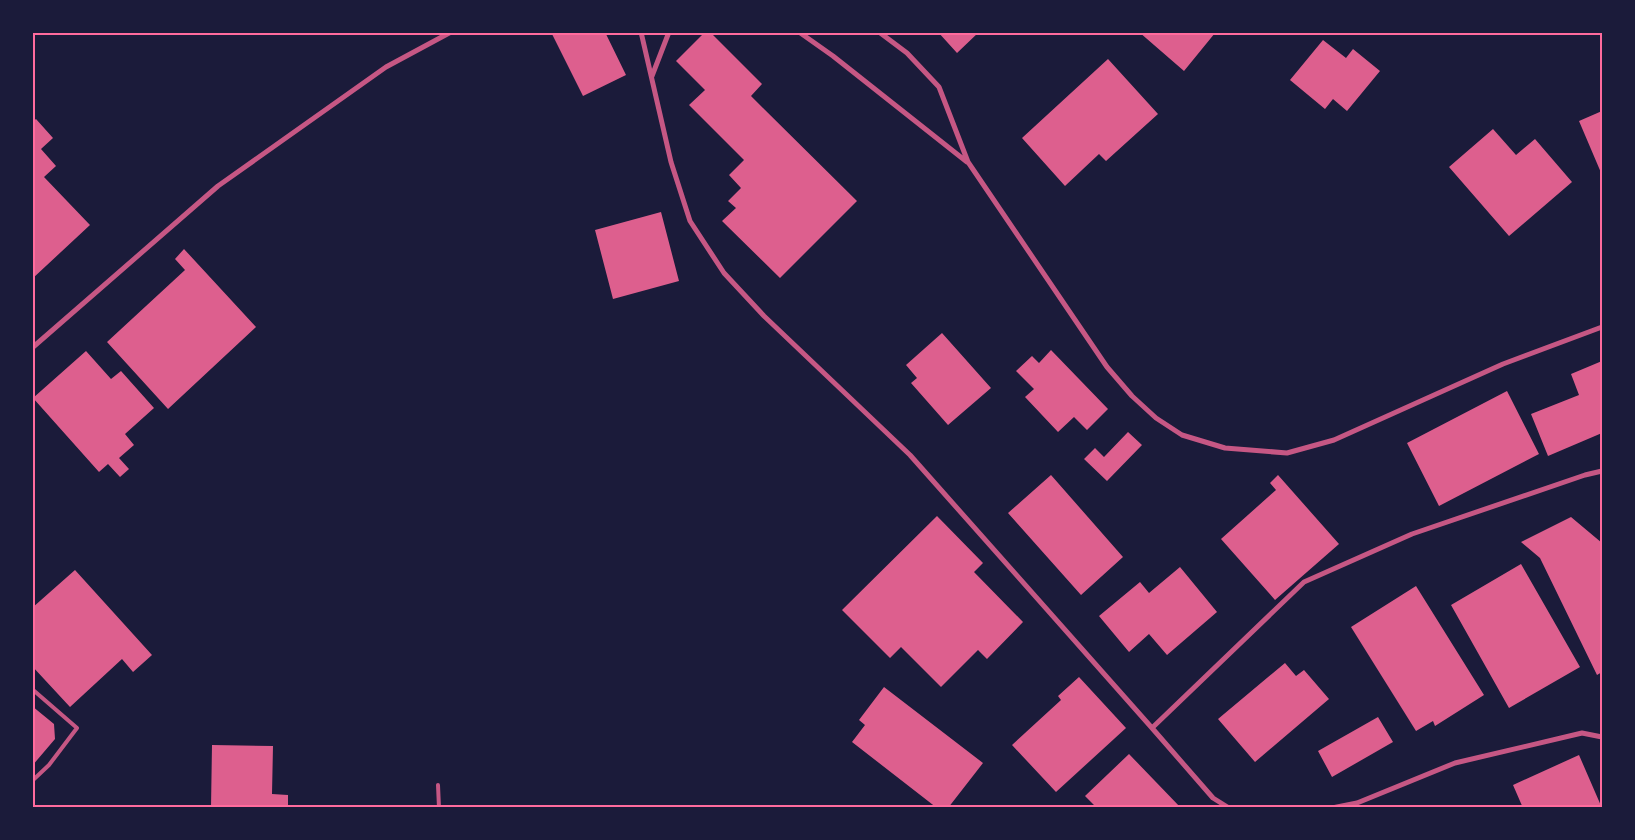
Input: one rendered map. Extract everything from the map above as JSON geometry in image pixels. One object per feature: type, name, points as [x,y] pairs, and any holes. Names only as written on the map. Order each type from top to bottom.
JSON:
[{"type":"street","points":[[32,348],[218,186],[386,67],[451,32]]},
{"type":"street","points":[[641,32],[671,162],[690,221],[724,273],[764,316],[910,455],[1214,798],[1229,808]]},
{"type":"street","points":[[652,77],[669,32]]},
{"type":"street","points":[[799,32],[840,61],[968,162]]},
{"type":"street","points":[[879,32],[908,53],[939,88],[968,162],[1107,367],[1132,396],[1156,418],[1182,435],[1224,448],[1287,453],[1334,440],[1503,364],[1602,327]]},
{"type":"street","points":[[1152,728],[1304,582],[1412,534],[1585,475],[1602,472]]},
{"type":"street","points":[[1332,808],[1358,803],[1455,763],[1582,733],[1602,737]]},
{"type":"lane","points":[[32,689],[77,728],[49,765],[32,781]]},
{"type":"lane","points":[[438,785],[439,808]]},
{"type":"building","points":[[551,32],[605,32],[626,75],[583,96]]},
{"type":"building","points":[[705,32],[710,32],[762,84],[751,96],[857,201],[780,278],[722,221],[736,208],[728,201],[741,188],[729,175],[744,160],[689,105],[705,90],[676,61]]},
{"type":"building","points":[[938,32],[979,32],[957,53]]},
{"type":"building","points":[[1139,32],[1214,32],[1215,33],[1184,71]]},
{"type":"building","points":[[1323,40],[1346,58],[1353,49],[1380,71],[1347,111],[1333,99],[1325,109],[1290,80]]},
{"type":"building","points":[[1108,59],[1158,114],[1106,161],[1099,154],[1065,186],[1022,138]]},
{"type":"building","points":[[1602,111],[1602,175],[1579,121]]},
{"type":"building","points":[[36,119],[53,138],[41,149],[56,166],[44,177],[90,225],[32,279],[32,122]]},
{"type":"building","points":[[1493,129],[1516,155],[1535,139],[1572,182],[1509,236],[1449,167]]},
{"type":"building","points":[[661,212],[679,281],[613,299],[595,230]]},
{"type":"building","points":[[184,249],[256,327],[168,409],[107,342],[185,270],[175,259]]},
{"type":"building","points":[[942,333],[991,388],[948,425],[911,383],[917,378],[906,365]]},
{"type":"building","points":[[1051,350],[1108,409],[1087,430],[1074,417],[1058,432],[1025,397],[1034,389],[1016,371],[1032,356],[1039,363]]},
{"type":"building","points":[[86,351],[111,379],[121,371],[154,408],[125,434],[134,445],[119,458],[129,469],[120,477],[108,464],[99,472],[33,398]]},
{"type":"building","points":[[1602,361],[1602,433],[1548,456],[1531,414],[1579,395],[1571,374]]},
{"type":"building","points":[[1507,391],[1539,454],[1439,506],[1407,443]]},
{"type":"building","points":[[1128,432],[1142,445],[1107,481],[1084,459],[1095,448],[1104,457]]},
{"type":"building","points":[[1051,475],[1123,557],[1081,595],[1008,513]]},
{"type":"building","points":[[1278,475],[1339,544],[1275,600],[1221,539],[1276,490],[1270,483]]},
{"type":"building","points":[[937,516],[983,563],[974,572],[1023,622],[987,659],[978,650],[941,687],[901,647],[890,658],[842,610]]},
{"type":"building","points":[[1571,517],[1602,543],[1602,672],[1597,675],[1540,558],[1521,542]]},
{"type":"building","points":[[1521,564],[1580,667],[1509,708],[1451,605]]},
{"type":"building","points":[[1180,567],[1217,612],[1167,655],[1149,634],[1129,652],[1099,616],[1140,582],[1149,593]]},
{"type":"building","points":[[75,570],[152,655],[133,672],[122,659],[70,707],[32,666],[32,608]]},
{"type":"building","points":[[1416,586],[1484,695],[1435,726],[1433,721],[1416,731],[1351,627]]},
{"type":"building","points":[[1285,663],[1296,676],[1304,670],[1329,699],[1255,762],[1218,719]]},
{"type":"building","points":[[1079,677],[1126,728],[1056,792],[1012,745],[1061,700],[1058,696]]},
{"type":"building","points":[[884,687],[983,763],[948,808],[937,808],[852,742],[865,725],[859,720]]},
{"type":"building","points":[[32,706],[54,724],[55,739],[32,766]]},
{"type":"building","points":[[1378,717],[1393,742],[1332,777],[1318,751]]},
{"type":"building","points":[[212,745],[273,746],[272,794],[288,795],[288,808],[211,808]]},
{"type":"building","points":[[1129,754],[1181,808],[1097,808],[1085,796]]},
{"type":"building","points":[[1579,755],[1602,808],[1523,808],[1513,785]]}]
